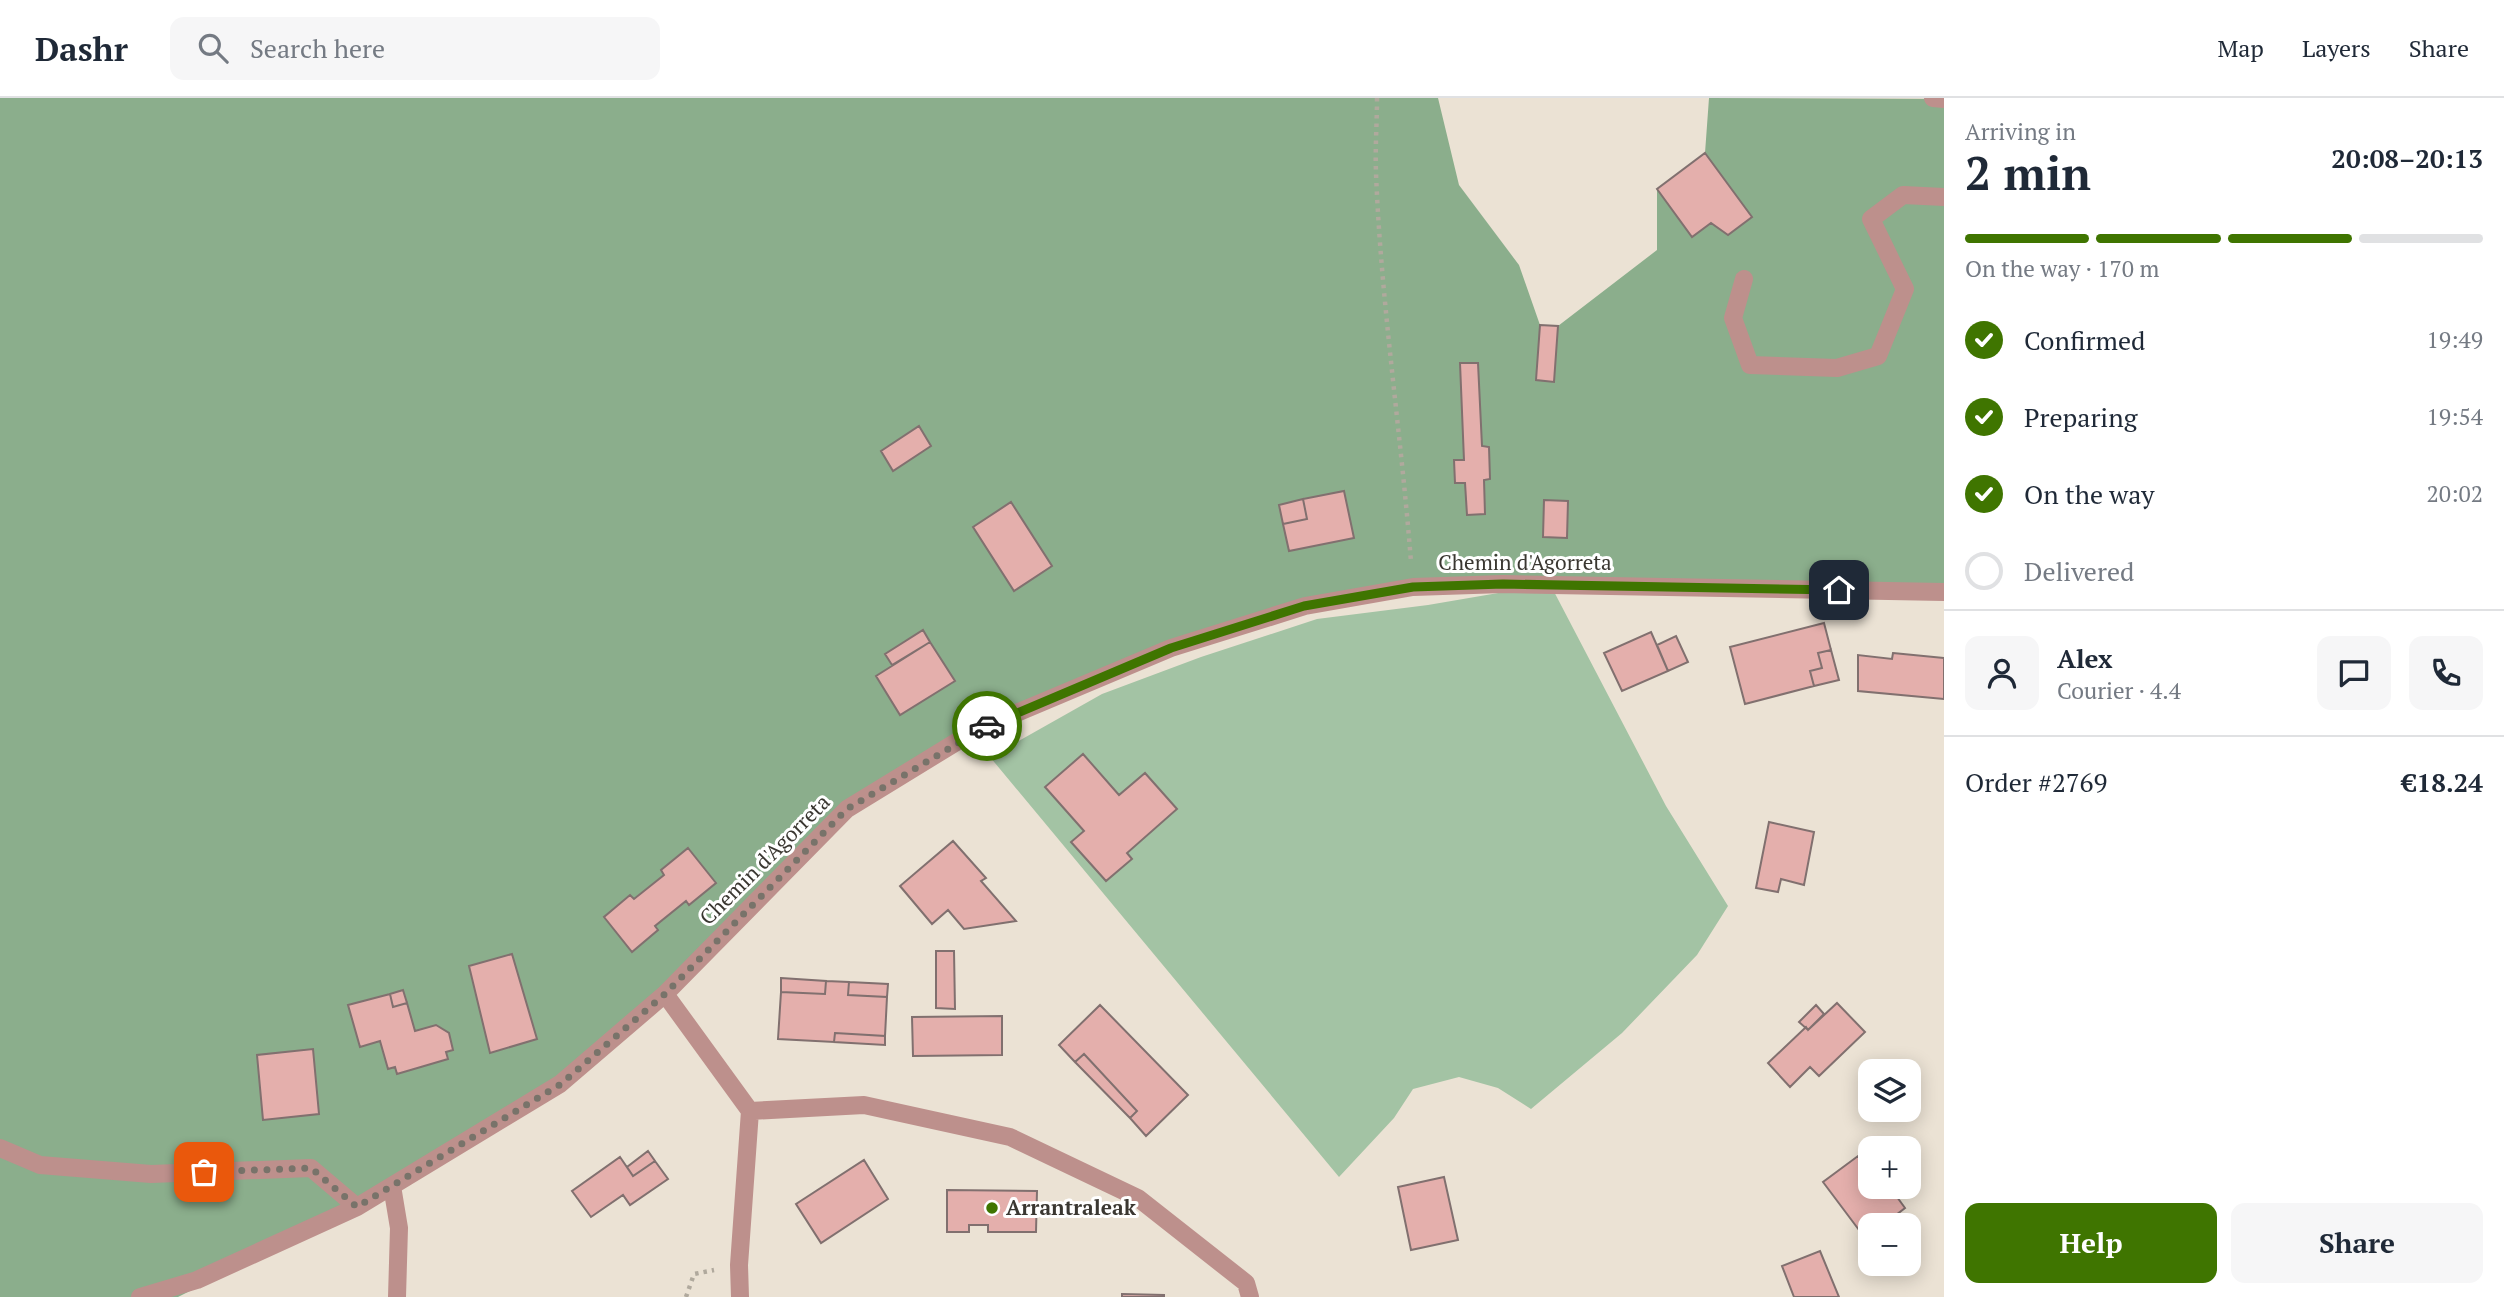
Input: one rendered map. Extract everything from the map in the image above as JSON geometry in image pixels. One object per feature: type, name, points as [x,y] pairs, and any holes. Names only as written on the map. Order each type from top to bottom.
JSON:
[{"type":"street","points":[[1933,98],[1944,99]]},
{"type":"street","points":[[1744,279],[1733,318],[1749,365],[1838,368],[1878,356],[1905,289],[1871,219],[1903,195],[1944,197]]},
{"type":"street","name":"Chemin d'Agorreta","points":[[140,1297],[197,1280],[357,1207],[561,1084],[665,994],[847,809],[976,730],[1171,648],[1304,606],[1413,587],[1503,584],[1944,592]]},
{"type":"street","points":[[665,994],[750,1111],[739,1265],[740,1297]]},
{"type":"street","points":[[750,1111],[864,1105],[1010,1137],[1138,1198],[1246,1283],[1250,1297]]},
{"type":"street","points":[[0,1148],[40,1165],[150,1174],[311,1168],[357,1207]]},
{"type":"street","points":[[392,1186],[399,1227],[397,1297]]},
{"type":"path","points":[[1377,98],[1376,171],[1384,293],[1404,468],[1413,587]]},
{"type":"path","points":[[686,1297],[694,1274],[739,1265]]},
{"type":"green space","points":[[0,98],[1438,98],[1459,185],[1519,265],[1540,325],[1558,326],[1657,250],[1657,189],[1705,153],[1709,98],[1944,99],[1944,592],[1503,584],[1304,606],[976,730],[847,809],[560,1084],[357,1207],[178,1297],[0,1297]]},
{"type":"green space","points":[[1550,584],[1666,806],[1728,906],[1697,955],[1622,1033],[1531,1109],[1498,1088],[1459,1077],[1413,1089],[1394,1118],[1339,1177],[990,757],[1102,694],[1201,657],[1317,619],[1428,605]]},
{"type":"building","points":[[1705,153],[1752,217],[1728,235],[1711,223],[1692,237],[1657,189]]},
{"type":"building","points":[[1540,325],[1558,326],[1554,382],[1536,380]]},
{"type":"building","points":[[1460,363],[1478,363],[1482,446],[1489,447],[1490,479],[1484,480],[1485,514],[1467,515],[1465,483],[1455,483],[1454,460],[1464,460]]},
{"type":"building","points":[[919,426],[931,446],[893,471],[881,451]]},
{"type":"building","points":[[1344,491],[1354,538],[1289,551],[1283,524],[1307,519],[1303,499]]},
{"type":"building","points":[[1303,499],[1307,519],[1283,524],[1279,505]]},
{"type":"building","points":[[1544,500],[1568,501],[1567,538],[1543,537]]},
{"type":"building","points":[[1011,502],[1052,566],[1014,591],[973,527]]},
{"type":"building","points":[[1824,623],[1831,650],[1818,653],[1822,668],[1810,671],[1814,686],[1745,704],[1730,647]]},
{"type":"building","points":[[923,630],[930,642],[892,665],[885,654]]},
{"type":"building","points":[[1651,632],[1668,671],[1622,691],[1604,653]]},
{"type":"building","points":[[1676,636],[1688,662],[1668,671],[1657,645]]},
{"type":"building","points":[[930,642],[955,681],[900,715],[876,676]]},
{"type":"building","points":[[1831,650],[1839,680],[1814,686],[1810,671],[1822,668],[1818,653]]},
{"type":"building","points":[[1893,653],[1944,658],[1944,699],[1858,691],[1858,655],[1892,659]]},
{"type":"building","points":[[1083,754],[1119,795],[1145,773],[1177,809],[1127,853],[1132,859],[1106,881],[1071,842],[1084,831],[1045,787]]},
{"type":"building","points":[[1769,822],[1814,832],[1804,885],[1781,879],[1778,892],[1756,888]]},
{"type":"building","points":[[953,841],[986,878],[981,881],[1016,921],[964,929],[948,910],[932,924],[900,886]]},
{"type":"building","points":[[688,848],[716,883],[689,905],[686,901],[655,926],[658,930],[632,952],[604,917],[630,895],[634,899],[664,875],[661,870]]},
{"type":"building","points":[[936,951],[954,951],[955,1009],[936,1008]]},
{"type":"building","points":[[512,954],[537,1039],[490,1053],[469,966]]},
{"type":"building","points":[[781,978],[826,981],[825,994],[781,992]]},
{"type":"building","points":[[826,981],[849,982],[848,995],[887,997],[885,1036],[835,1033],[834,1042],[778,1039],[781,992],[825,994]]},
{"type":"building","points":[[849,982],[888,984],[887,997],[848,995]]},
{"type":"building","points":[[403,990],[407,1003],[393,1007],[390,994]]},
{"type":"building","points":[[390,994],[393,1007],[407,1003],[415,1031],[436,1025],[449,1033],[453,1050],[446,1052],[448,1059],[397,1074],[395,1067],[388,1069],[380,1041],[360,1047],[348,1005]]},
{"type":"building","points":[[1837,1003],[1865,1032],[1819,1076],[1810,1067],[1790,1087],[1768,1063],[1806,1027],[1808,1030]]},
{"type":"building","points":[[1100,1005],[1188,1095],[1146,1136],[1130,1118],[1137,1111],[1084,1054],[1075,1062],[1059,1045]]},
{"type":"building","points":[[1816,1005],[1824,1014],[1808,1030],[1799,1022]]},
{"type":"building","points":[[1002,1016],[1002,1055],[913,1056],[912,1017]]},
{"type":"building","points":[[835,1033],[885,1036],[885,1045],[834,1042]]},
{"type":"building","points":[[313,1049],[319,1114],[263,1120],[257,1055]]},
{"type":"building","points":[[1084,1054],[1137,1111],[1130,1118],[1075,1062]]},
{"type":"building","points":[[648,1151],[655,1161],[633,1176],[627,1167]]},
{"type":"building","points":[[1858,1156],[1858,1199],[1898,1199],[1905,1208],[1899,1213],[1858,1213],[1858,1229],[1823,1182]]},
{"type":"building","points":[[620,1157],[633,1176],[655,1161],[668,1179],[630,1205],[623,1195],[591,1217],[572,1191]]},
{"type":"building","points":[[864,1160],[888,1199],[821,1243],[796,1204]]},
{"type":"building","points":[[1444,1177],[1458,1240],[1411,1250],[1398,1187]]},
{"type":"building","name":"Arrantraleak","points":[[947,1190],[1037,1191],[1036,1232],[988,1232],[988,1225],[969,1225],[969,1232],[947,1232]]},
{"type":"building","points":[[1820,1251],[1839,1297],[1794,1297],[1782,1266]]},
{"type":"building","points":[[1122,1294],[1164,1295],[1164,1297],[1122,1297]]},
{"type":"way so far","points":[[204,1172],[311,1168],[357,1207],[561,1084],[665,994],[847,809],[976,730],[987,726]]},
{"type":"place","name":"Arrantraleak","points":[[992,1208]]},
{"type":"route","points":[[987,726],[1171,648],[1304,606],[1413,587],[1503,584],[1839,590]]}]
